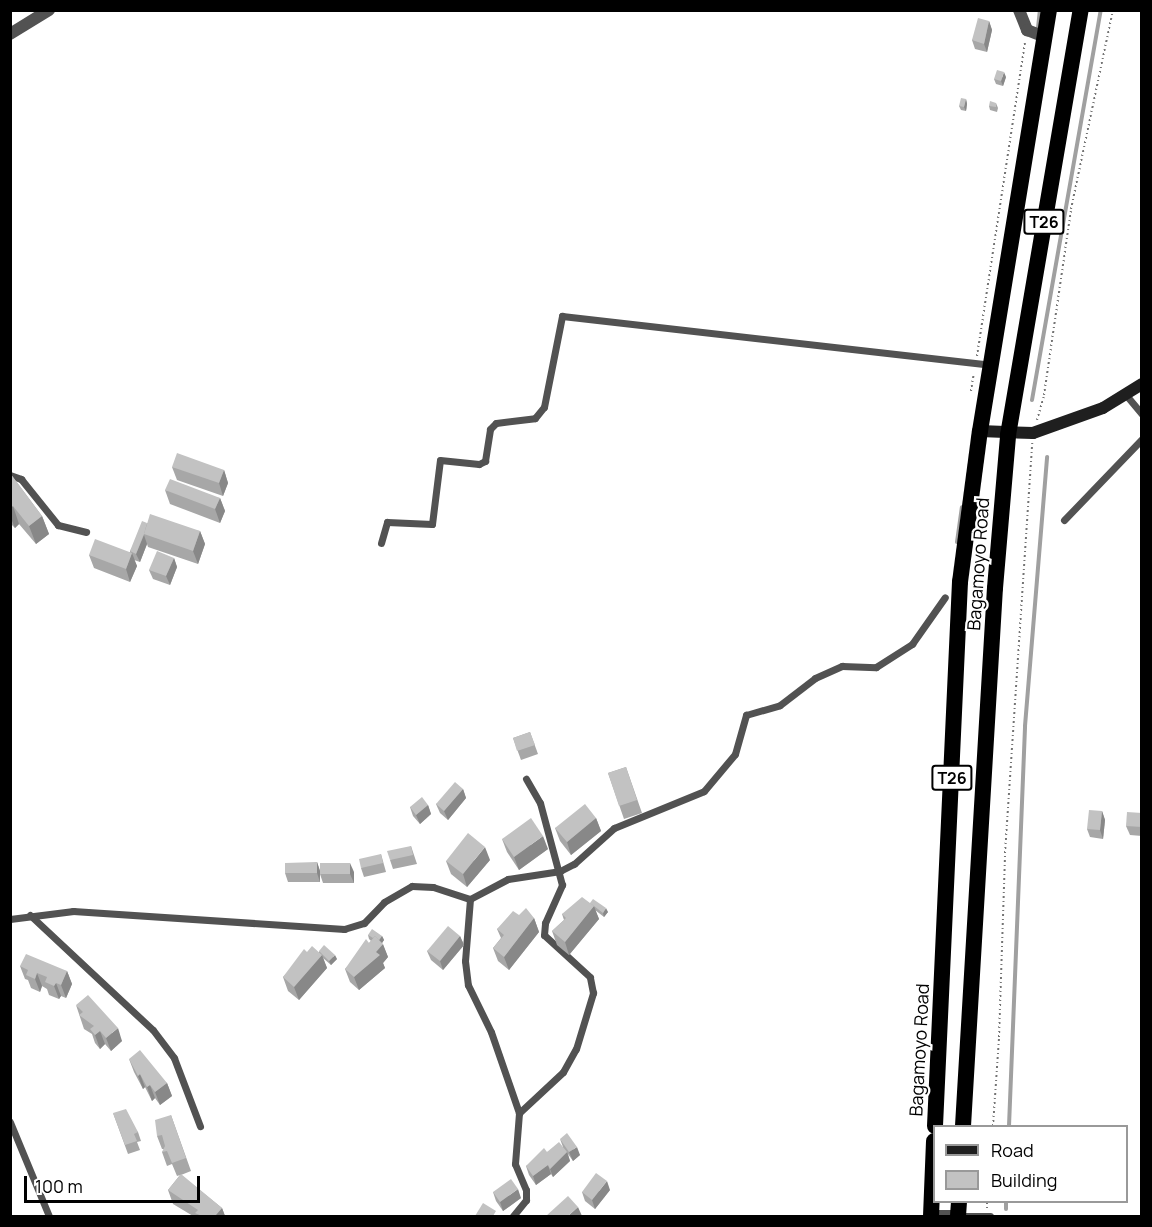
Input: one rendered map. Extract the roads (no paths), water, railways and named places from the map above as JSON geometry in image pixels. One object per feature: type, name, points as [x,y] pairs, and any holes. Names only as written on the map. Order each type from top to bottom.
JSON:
[{"type":"highway","name":"Bagamoyo Road","points":[[935,1125],[960,582],[990,365],[1049,10]]},
{"type":"highway","name":"Bagamoyo Road","points":[[963,1125],[995,588],[1008,435],[1081,10]]},
{"type":"highway","name":"Bagamoyo Road","points":[[931,1216],[933,1166]]},
{"type":"main road","points":[[980,431],[1008,435],[1033,433],[1092,413],[1142,384]]},
{"type":"street","points":[[10,33],[49,10]]},
{"type":"street","points":[[1019,10],[1028,30],[1045,37]]},
{"type":"street","points":[[939,1216],[958,1216]]},
{"type":"lane","points":[[381,543],[387,522],[432,524],[440,460],[479,464],[485,461],[490,429],[496,423],[535,418],[544,407],[562,316],[990,365]]},
{"type":"lane","points":[[1126,395],[1142,414]]},
{"type":"lane","points":[[1064,520],[1142,439]]},
{"type":"lane","points":[[10,475],[21,479],[58,525],[86,532]]},
{"type":"lane","points":[[10,919],[73,911],[344,929],[364,923],[384,902],[412,886],[433,886],[470,898],[508,879],[560,871],[574,864],[614,828],[704,790],[735,754],[746,715],[780,705],[815,678],[842,666],[876,667],[912,644],[945,597]]},
{"type":"lane","points":[[519,1113],[563,1072],[576,1049],[592,993],[590,977],[544,935],[545,923],[561,891],[560,871],[540,803],[526,779]]},
{"type":"lane","points":[[470,898],[465,962],[468,985],[491,1032],[519,1113],[515,1164],[526,1190],[526,1200],[513,1216]]},
{"type":"lane","points":[[30,915],[153,1030],[174,1058],[200,1126]]},
{"type":"lane","points":[[10,1122],[49,1216]]},
{"type":"lane","points":[[958,1216],[990,1216]]},
{"type":"waterway","points":[[1038,28],[1040,10]]},
{"type":"waterway","points":[[1032,400],[1101,10]]},
{"type":"waterway","points":[[1009,1125],[1025,726],[1047,457]]},
{"type":"waterway","points":[[957,542],[962,507]]},
{"type":"waterway","points":[[1006,1203],[1006,1209]]}]
